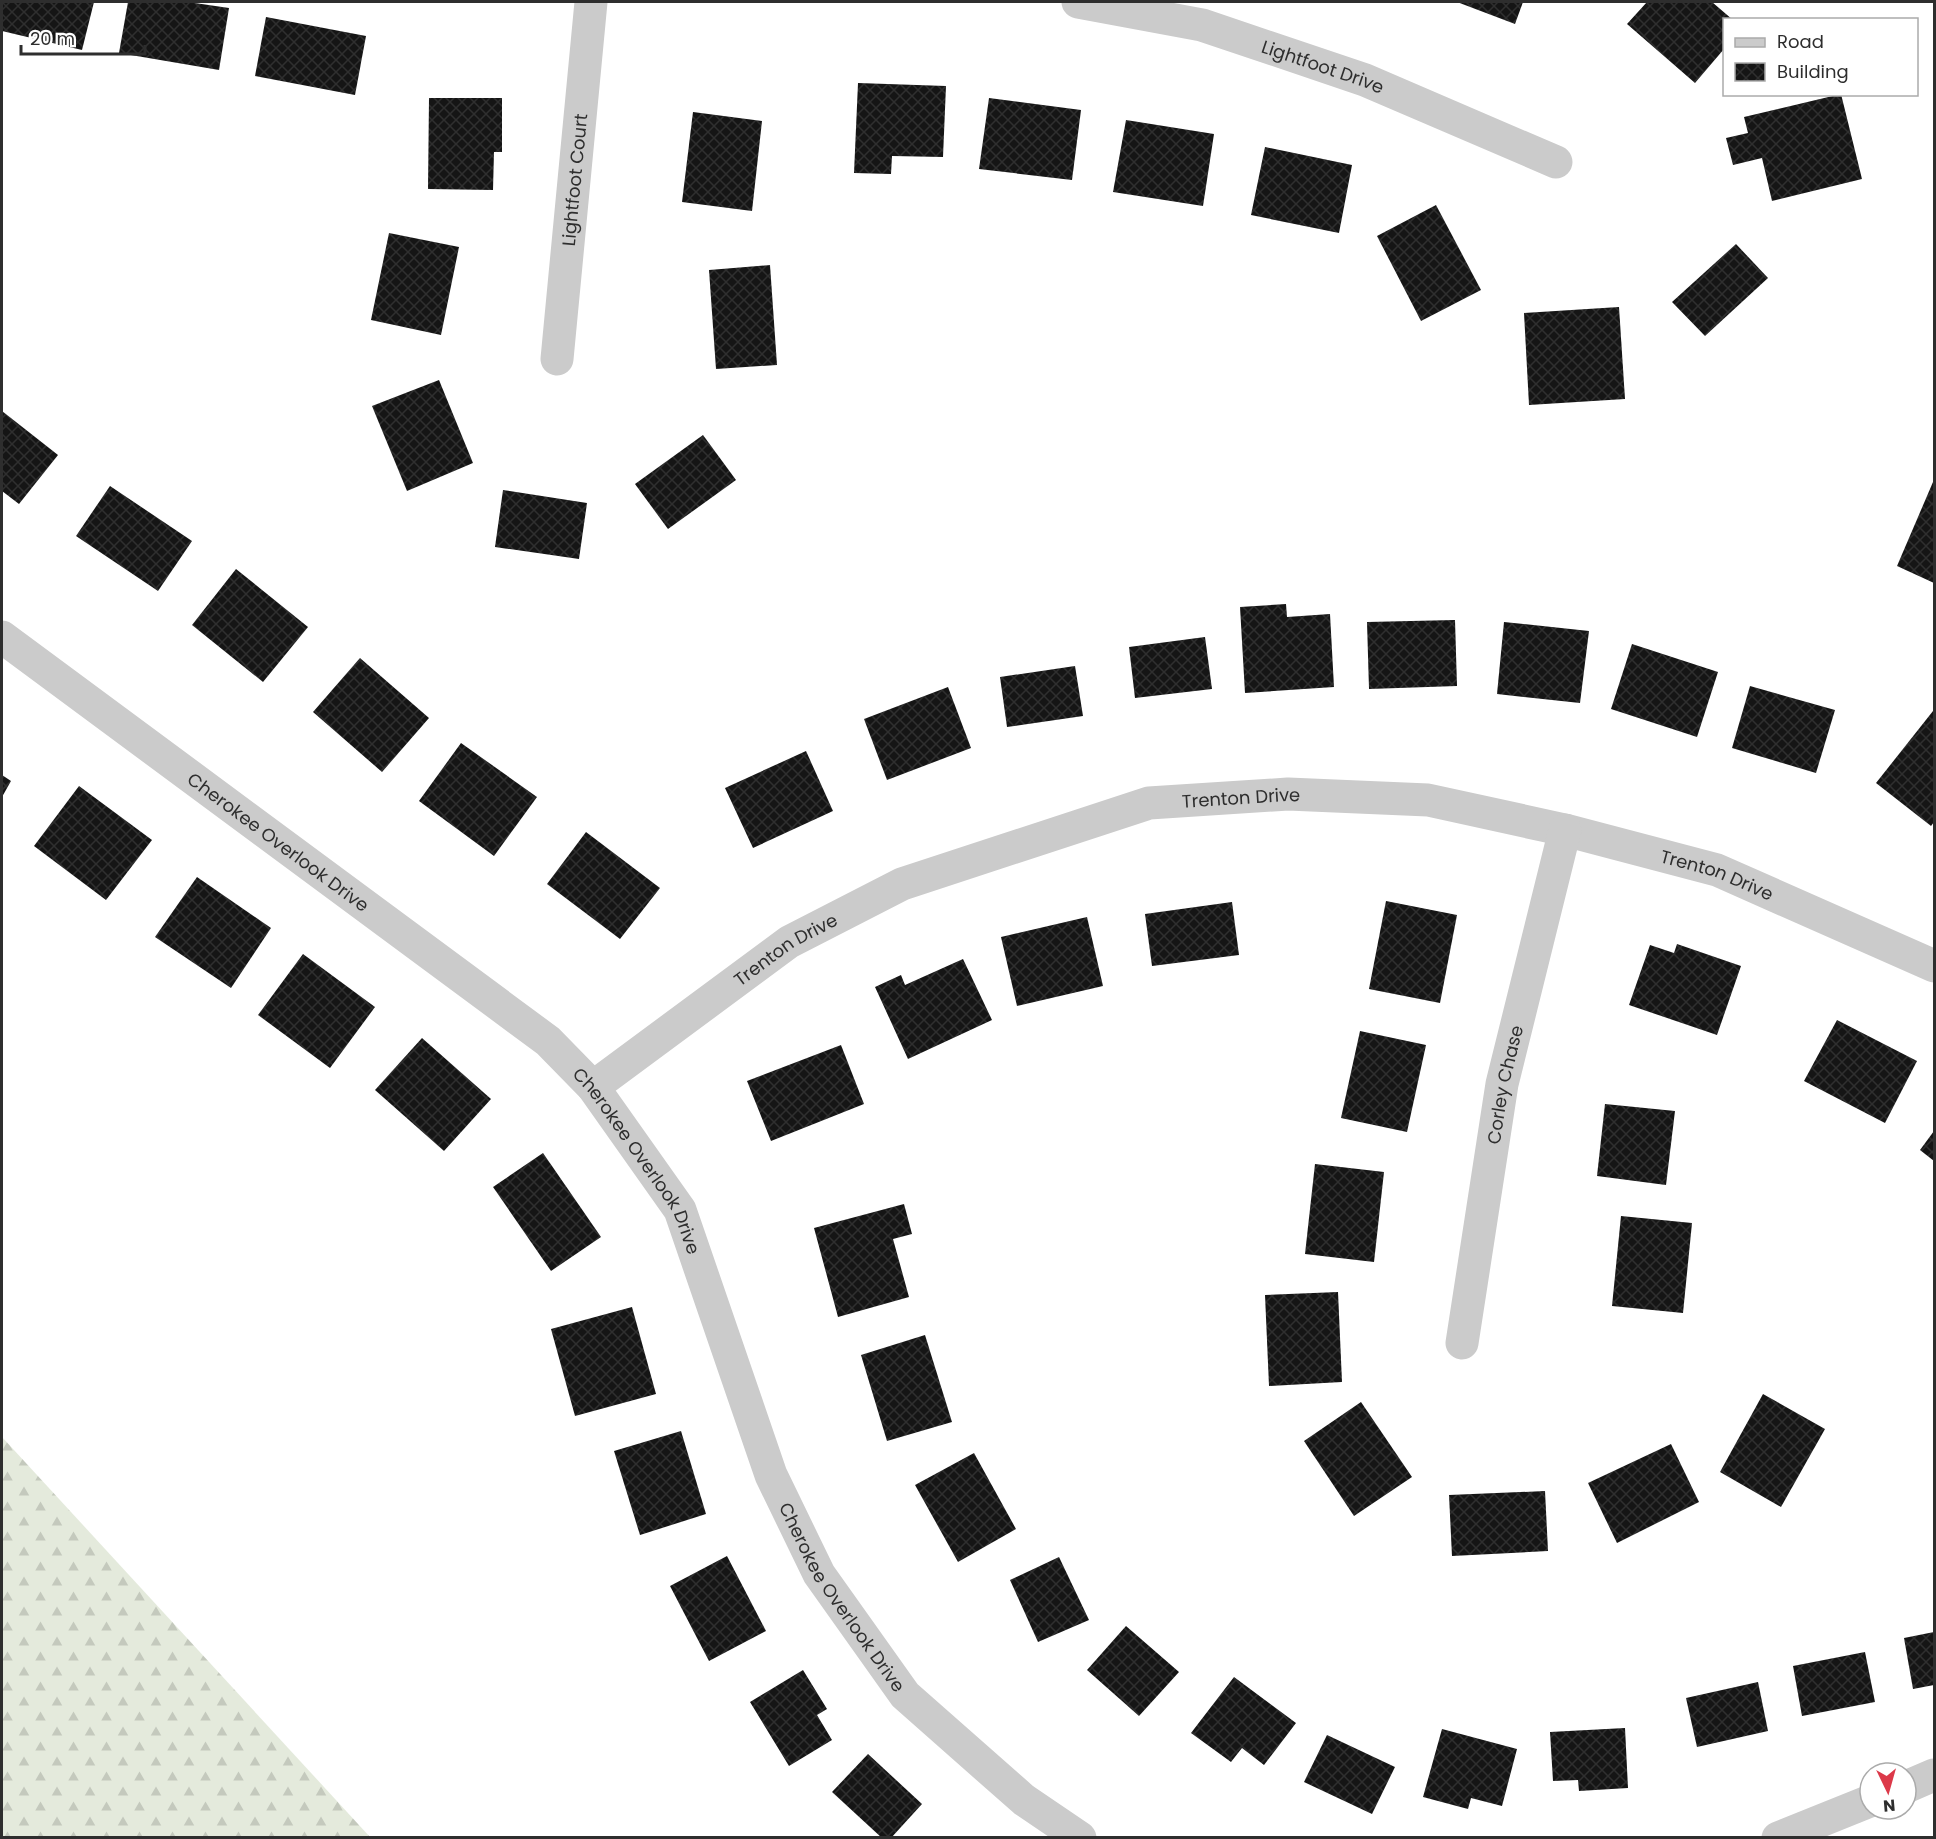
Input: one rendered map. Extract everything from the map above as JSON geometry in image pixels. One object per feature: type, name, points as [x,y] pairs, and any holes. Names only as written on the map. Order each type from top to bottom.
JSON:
[{"type":"street","name":"Lightfoot Court","points":[[556,359],[591,2]]},
{"type":"street","name":"Lightfoot Drive","points":[[1078,2],[1202,25],[1365,80],[1556,162]]},
{"type":"street","name":"Cherokee Overlook Drive","points":[[2,637],[548,1041],[593,1087],[680,1210],[771,1475],[819,1574],[905,1695],[1024,1800],[1080,1838]]},
{"type":"street","name":"Trenton Drive","points":[[593,1087],[789,942],[891,889],[1149,803],[1288,794],[1428,800],[1565,830],[1717,870],[1934,964]]},
{"type":"street","name":"Corley Chase","points":[[1462,1343],[1502,1084],[1565,830]]},
{"type":"street","points":[[1918,1781],[1935,1775]]},
{"type":"street","points":[[1778,1838],[1858,1806]]},
{"type":"green space","points":[[2,1437],[370,1837],[2,1837]]},
{"type":"building","points":[[2,2],[94,2],[82,50],[2,31]]},
{"type":"building","points":[[128,2],[188,2],[229,8],[219,70],[119,53]]},
{"type":"building","points":[[1457,2],[1523,2],[1515,24]]},
{"type":"building","points":[[1647,2],[1712,2],[1731,18],[1723,18],[1723,50],[1695,83],[1627,24]]},
{"type":"building","points":[[266,17],[366,36],[355,95],[255,76]]},
{"type":"building","points":[[858,83],[946,86],[943,157],[892,156],[891,174],[854,173]]},
{"type":"building","points":[[1833,96],[1841,96],[1862,179],[1772,201],[1762,158],[1733,165],[1726,138],[1748,133],[1744,117]]},
{"type":"building","points":[[429,98],[502,98],[502,152],[494,152],[493,190],[428,189]]},
{"type":"building","points":[[989,98],[1081,110],[1072,180],[979,169]]},
{"type":"building","points":[[693,112],[762,121],[752,211],[682,202]]},
{"type":"building","points":[[1126,120],[1214,134],[1203,206],[1113,192]]},
{"type":"building","points":[[1265,147],[1352,165],[1339,233],[1251,215]]},
{"type":"building","points":[[1436,205],[1481,290],[1421,321],[1377,236]]},
{"type":"building","points":[[389,233],[459,247],[441,335],[371,320]]},
{"type":"building","points":[[1736,244],[1768,278],[1705,336],[1672,302]]},
{"type":"building","points":[[770,265],[777,365],[716,369],[709,270]]},
{"type":"building","points":[[1619,307],[1625,399],[1529,405],[1524,313]]},
{"type":"building","points":[[439,380],[473,463],[407,491],[372,406]]},
{"type":"building","points":[[2,411],[58,455],[19,504],[2,491]]},
{"type":"building","points":[[703,435],[736,480],[668,529],[635,484]]},
{"type":"building","points":[[1934,483],[1934,583],[1897,566]]},
{"type":"building","points":[[110,486],[192,541],[158,591],[76,536]]},
{"type":"building","points":[[503,490],[587,503],[579,559],[495,547]]},
{"type":"building","points":[[236,569],[308,627],[263,682],[192,625]]},
{"type":"building","points":[[1286,604],[1287,617],[1330,614],[1334,687],[1245,693],[1240,607]]},
{"type":"building","points":[[1455,620],[1457,686],[1369,689],[1367,622]]},
{"type":"building","points":[[1504,622],[1589,631],[1580,703],[1497,694]]},
{"type":"building","points":[[1205,637],[1212,689],[1135,698],[1129,647]]},
{"type":"building","points":[[1632,644],[1718,672],[1697,737],[1611,709]]},
{"type":"building","points":[[360,658],[429,718],[382,772],[313,712]]},
{"type":"building","points":[[1075,666],[1083,716],[1007,727],[1000,677]]},
{"type":"building","points":[[1750,686],[1835,710],[1816,773],[1732,748]]},
{"type":"building","points":[[948,687],[971,748],[887,780],[864,719]]},
{"type":"building","points":[[1933,711],[1934,822],[1931,826],[1876,783]]},
{"type":"building","points":[[461,743],[537,797],[494,856],[419,801]]},
{"type":"building","points":[[806,751],[833,811],[753,848],[725,788]]},
{"type":"building","points":[[2,775],[11,781],[2,797]]},
{"type":"building","points":[[79,786],[152,840],[106,900],[34,846]]},
{"type":"building","points":[[586,832],[660,888],[620,939],[547,884]]},
{"type":"building","points":[[197,877],[271,928],[231,988],[155,937]]},
{"type":"building","points":[[1386,901],[1457,915],[1440,1003],[1369,989]]},
{"type":"building","points":[[1232,902],[1239,955],[1152,966],[1145,914]]},
{"type":"building","points":[[1087,917],[1103,986],[1017,1006],[1001,937]]},
{"type":"building","points":[[1677,944],[1741,966],[1717,1035],[1629,1005],[1650,945],[1674,953]]},
{"type":"building","points":[[303,954],[375,1007],[330,1068],[258,1015]]},
{"type":"building","points":[[963,959],[992,1020],[908,1059],[875,987],[901,975],[905,985]]},
{"type":"building","points":[[1837,1020],[1917,1061],[1885,1123],[1804,1081]]},
{"type":"building","points":[[1360,1031],[1426,1045],[1407,1132],[1341,1118]]},
{"type":"building","points":[[422,1038],[491,1099],[444,1151],[375,1090]]},
{"type":"building","points":[[841,1045],[864,1104],[771,1141],[747,1081]]},
{"type":"building","points":[[1605,1104],[1675,1111],[1666,1185],[1597,1176]]},
{"type":"building","points":[[1934,1131],[1934,1161],[1920,1150]]},
{"type":"building","points":[[543,1153],[601,1237],[551,1271],[493,1187]]},
{"type":"building","points":[[1315,1164],[1384,1172],[1374,1262],[1305,1254]]},
{"type":"building","points":[[904,1204],[912,1234],[893,1239],[909,1297],[838,1317],[814,1228]]},
{"type":"building","points":[[1621,1216],[1692,1223],[1683,1313],[1612,1306]]},
{"type":"building","points":[[1338,1292],[1342,1382],[1269,1386],[1265,1295]]},
{"type":"building","points":[[632,1307],[656,1394],[575,1416],[551,1329]]},
{"type":"building","points":[[925,1335],[952,1422],[887,1441],[861,1355]]},
{"type":"building","points":[[1763,1394],[1825,1429],[1781,1507],[1720,1472]]},
{"type":"building","points":[[1361,1402],[1412,1477],[1354,1516],[1304,1441]]},
{"type":"building","points":[[681,1431],[706,1514],[640,1535],[614,1451]]},
{"type":"building","points":[[1671,1444],[1699,1502],[1617,1543],[1588,1483]]},
{"type":"building","points":[[974,1453],[1016,1529],[958,1562],[915,1485]]},
{"type":"building","points":[[1545,1491],[1548,1551],[1452,1556],[1449,1495]]},
{"type":"building","points":[[727,1556],[766,1631],[709,1661],[670,1586]]},
{"type":"building","points":[[1059,1557],[1089,1620],[1038,1642],[1010,1580]]},
{"type":"building","points":[[1126,1626],[1179,1672],[1139,1716],[1087,1670]]},
{"type":"building","points":[[1934,1632],[1934,1685],[1913,1689],[1904,1638]]},
{"type":"building","points":[[1865,1652],[1875,1702],[1802,1716],[1793,1666]]},
{"type":"building","points":[[803,1670],[827,1709],[817,1715],[832,1740],[789,1766],[750,1702]]},
{"type":"building","points":[[1234,1677],[1296,1723],[1264,1765],[1242,1748],[1231,1762],[1191,1733]]},
{"type":"building","points":[[1758,1682],[1768,1731],[1697,1747],[1686,1698]]},
{"type":"building","points":[[1625,1728],[1628,1788],[1579,1791],[1578,1780],[1553,1781],[1550,1732]]},
{"type":"building","points":[[1442,1729],[1517,1749],[1502,1806],[1471,1798],[1468,1809],[1423,1797]]},
{"type":"building","points":[[1327,1735],[1395,1767],[1372,1814],[1304,1782]]},
{"type":"building","points":[[868,1754],[922,1804],[891,1838],[882,1838],[832,1792]]}]
